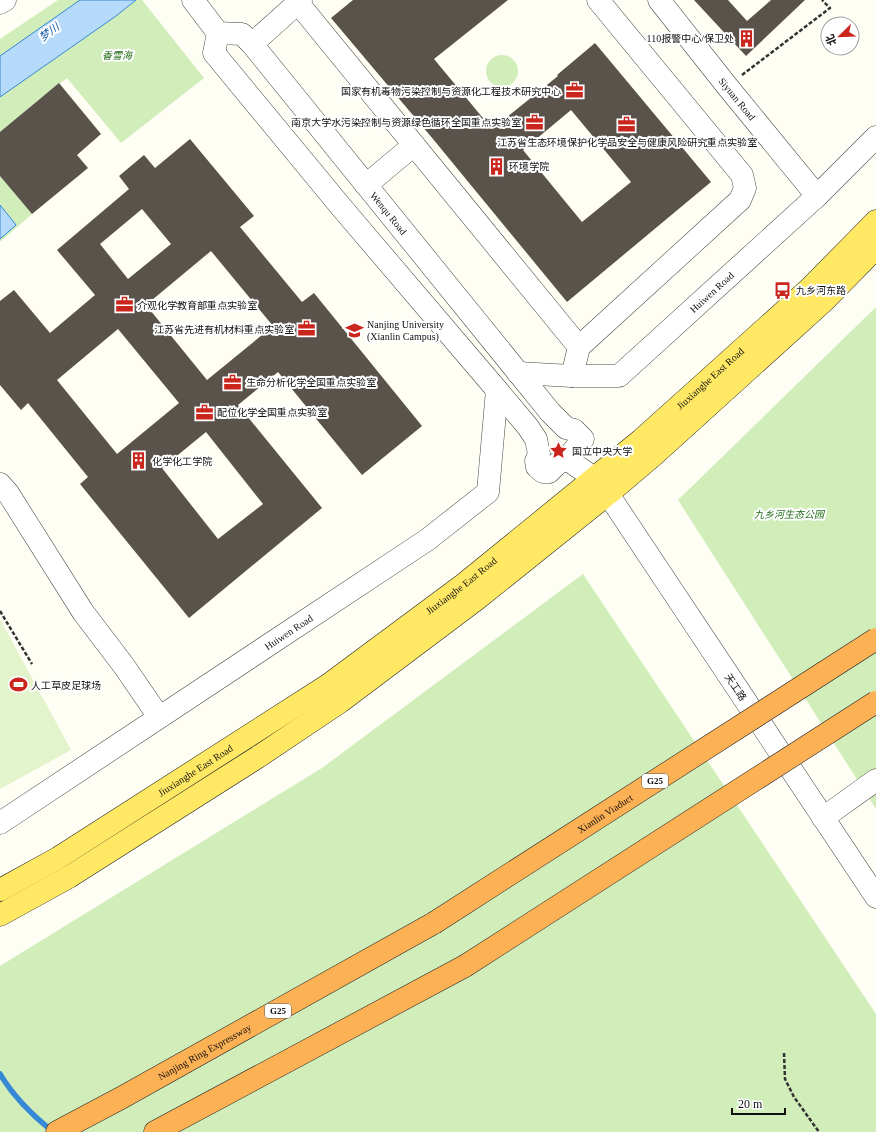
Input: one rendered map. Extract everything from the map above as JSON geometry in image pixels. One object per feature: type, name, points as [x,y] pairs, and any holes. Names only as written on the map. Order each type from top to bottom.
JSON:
[{"type":"highway","name":"Xianlin Viaduct","points":[[434,923],[876,639]]},
{"type":"highway","points":[[158,1130],[465,966],[876,702]]},
{"type":"highway","name":"Nanjing Ring Expressway","points":[[57,1132],[121,1098],[434,923]]},
{"type":"main road","name":"Jiuxianghe East Road","points":[[0,915],[69,877],[258,757],[340,702],[477,599],[601,486],[641,440],[810,288],[876,221]]},
{"type":"main road","name":"Jiuxianghe East Road","points":[[0,890],[58,858],[328,685],[464,584],[601,486],[655,454],[824,301],[876,248]]},
{"type":"street","points":[[0,3],[4,0]]},
{"type":"street","points":[[193,0],[218,33],[214,53],[342,208],[528,427],[536,438],[539,454],[536,461],[537,467],[543,472],[549,472],[558,463],[568,460],[601,486]]},
{"type":"street","points":[[572,376],[579,347],[740,200],[745,188],[742,175],[598,0]]},
{"type":"street","name":"Siyuan Road","points":[[659,0],[817,196]]},
{"type":"street","points":[[252,44],[300,2],[414,145],[579,347]]},
{"type":"street","name":"Wenqu Road","points":[[218,33],[242,34],[252,44],[550,412],[566,428],[574,430],[583,439],[572,451],[568,460]]},
{"type":"street","name":"Huiwen Road","points":[[518,373],[572,376],[619,376],[817,196],[876,137]]},
{"type":"street","points":[[366,185],[414,145]]},
{"type":"street","name":"Huiwen Road","points":[[0,823],[427,540],[488,492],[497,390]]},
{"type":"street","name":"天工路","points":[[601,486],[876,897]]},
{"type":"street","points":[[3,491],[83,612],[124,666],[159,717]]},
{"type":"street","points":[[823,818],[876,780]]},
{"type":"path","points":[[727,86],[830,8],[822,0]]},
{"type":"path","points":[[0,611],[32,664]]},
{"type":"path","points":[[784,1053],[785,1078],[794,1097],[819,1132]]},
{"type":"green space","name":"香雪海","points":[[58,0],[142,0],[204,78],[121,143],[67,78],[38,100],[0,133],[0,39]]},
{"type":"green space","points":[[499,55],[505,55],[515,62],[518,71],[517,77],[511,84],[505,87],[499,87],[489,80],[486,74],[486,68],[493,58]]},
{"type":"green space","points":[[0,176],[32,214],[0,242]]},
{"type":"green space","name":"九乡河生态公园","points":[[876,307],[876,809],[678,500]]},
{"type":"green space","points":[[583,574],[876,1014],[876,1132],[0,1132],[0,966],[322,768]]},
{"type":"green space","name":"人工草皮足球场","points":[[0,619],[71,750],[0,789]]},
{"type":"water","name":"梦川","points":[[80,0],[136,0],[116,16],[0,97],[0,56]]},
{"type":"water","points":[[0,205],[16,225],[0,239]]},
{"type":"building","name":"环境学院","points":[[353,0],[508,0],[434,59],[492,129],[558,76],[557,75],[595,43],[711,182],[567,302],[331,18]],"holes":[[[571,110],[631,182],[582,222],[523,150]]]},
{"type":"building","name":"110报警中心/保卫处","points":[[694,0],[728,0],[747,21],[771,0],[805,0],[746,56]]},
{"type":"building","points":[[59,83],[101,134],[77,155],[88,168],[32,214],[0,176],[0,132]]},
{"type":"building","points":[[190,139],[254,216],[240,227],[302,302],[314,293],[422,426],[362,475],[278,372],[238,405],[322,508],[189,618],[80,484],[88,477],[28,403],[21,410],[0,385],[0,301],[14,290],[50,333],[95,295],[57,250],[129,189],[119,176],[144,155],[155,168]],"holes":[[[142,209],[171,244],[128,279],[100,244]],[[211,251],[273,326],[207,380],[146,305]],[[118,329],[179,403],[117,454],[57,380]],[[206,432],[263,504],[218,539],[162,468]]]},
{"type":"waterway","points":[[0,1074],[23,1105],[52,1131]]},
{"type":"place","name":"110报警中心/保卫处","points":[[747,38]]},
{"type":"place","name":"国家有机毒物污染控制与资源化工程技术研究中心","points":[[574,91]]},
{"type":"place","name":"南京大学水污染控制与资源绿色循环全国重点实验室","points":[[534,122]]},
{"type":"place","name":"江苏省生态环境保护化学品安全与健康风险研究重点实验室","points":[[627,125]]},
{"type":"place","name":"环境学院","points":[[496,166]]},
{"type":"place","name":"九乡河东路","points":[[783,290]]},
{"type":"place","name":"介观化学教育部重点实验室","points":[[124,305]]},
{"type":"place","name":"江苏省先进有机材料重点实验室","points":[[307,329]]},
{"type":"place","name":"Nanjing University (Xianlin Campus)","points":[[354,330]]},
{"type":"place","name":"生命分析化学全国重点实验室","points":[[233,382]]},
{"type":"place","name":"配位化学全国重点实验室","points":[[204,412]]},
{"type":"place","name":"国立中央大学","points":[[559,451]]},
{"type":"place","name":"化学化工学院","points":[[139,461]]},
{"type":"place","name":"人工草皮足球场","points":[[18,685]]}]
